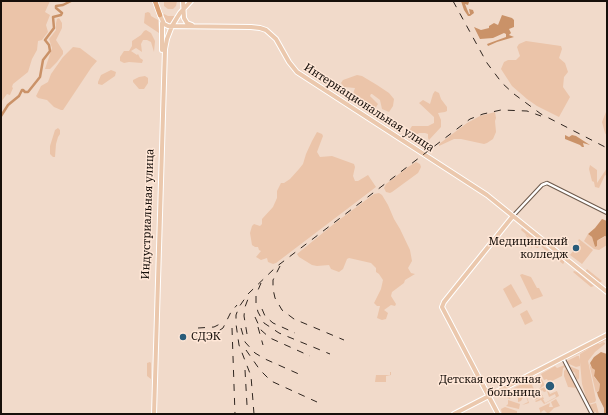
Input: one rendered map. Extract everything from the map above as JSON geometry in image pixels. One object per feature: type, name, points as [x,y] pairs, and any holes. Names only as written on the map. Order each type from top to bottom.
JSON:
[{"type":"highway","points":[[155,1],[160,15]]},
{"type":"main road","name":"Индустриальная улица","points":[[153,414],[162,37],[158,1]]},
{"type":"main road","points":[[183,1],[184,17],[187,23],[203,26]]},
{"type":"main road","name":"Индустриальная улица","points":[[153,414],[165,44],[172,26],[184,8],[191,1]]},
{"type":"main road","points":[[160,15],[165,25],[172,26]]},
{"type":"main road","name":"Интернациональная улица","points":[[172,26],[262,28],[276,39],[289,62],[299,73],[469,184],[532,233],[607,296]]},
{"type":"main road","points":[[496,414],[442,307],[444,302],[512,217]]},
{"type":"main road","name":"Интернациональная улица","points":[[582,274],[607,292]]},
{"type":"main road","points":[[454,414],[607,335]]},
{"type":"street","points":[[512,217],[542,185],[547,183],[607,213]]},
{"type":"street","points":[[563,358],[592,414]]},
{"type":"shaded area","points":[[1,1],[50,1],[45,12],[50,15],[46,25],[48,32],[42,40],[38,41],[37,50],[32,59],[28,72],[13,84],[10,95],[7,94],[1,102]]},
{"type":"shaded area","points":[[164,1],[177,1],[176,6],[173,9],[168,9],[164,6]]},
{"type":"shaded area","points":[[461,1],[469,2],[468,5],[465,4],[469,14],[469,9],[473,10],[474,13],[468,16]]},
{"type":"shaded area","points":[[148,12],[151,16],[158,20],[159,33],[144,23],[145,13]]},
{"type":"shaded area","points":[[164,14],[174,16],[170,24],[166,24],[163,17]]},
{"type":"shaded area","points":[[502,15],[514,20],[514,27],[509,29],[511,33],[509,35],[514,37],[488,46],[487,44],[506,37],[506,34],[504,33],[493,38],[480,39],[474,27],[481,30],[489,28],[489,26],[494,23],[498,25]]},
{"type":"shaded area","points":[[59,18],[62,23],[62,28],[56,40],[63,51],[63,54],[50,69],[45,69],[52,48],[49,39],[56,30],[57,19]]},
{"type":"shaded area","points":[[146,30],[151,33],[155,41],[154,52],[151,42],[143,40],[141,44],[142,52],[136,48],[131,51],[137,55],[138,54],[143,60],[142,63],[124,63],[120,61],[120,57],[124,51],[129,51],[132,46],[132,41]]},
{"type":"shaded area","points":[[526,41],[561,46],[562,49],[559,58],[565,63],[568,72],[564,77],[563,87],[570,97],[559,117],[527,99],[512,86],[501,69],[504,62],[508,60],[516,60],[520,56],[517,47],[519,44]]},
{"type":"shaded area","points":[[73,47],[80,48],[97,61],[63,110],[61,110],[54,107],[47,100],[36,96],[41,86],[48,82],[51,74],[63,57]]},
{"type":"shaded area","points":[[111,70],[116,72],[115,76],[102,85],[98,84],[101,75]]},
{"type":"shaded area","points":[[357,75],[362,76],[389,93],[394,99],[393,106],[389,112],[382,109],[380,100],[372,94],[370,96],[378,104],[375,109],[353,94],[355,88],[344,87],[341,83],[343,80]]},
{"type":"shaded area","points":[[145,76],[148,78],[148,83],[144,89],[139,89],[133,80]]},
{"type":"shaded area","points":[[435,91],[439,93],[441,99],[447,107],[447,111],[438,113],[441,120],[441,127],[429,140],[428,134],[425,133],[419,133],[414,137],[408,136],[407,134],[412,126],[428,126],[434,123],[434,117],[419,103],[423,100],[430,104]]},
{"type":"shaded area","points":[[495,112],[496,132],[493,139],[487,143],[484,144],[454,139],[439,146],[439,144],[467,123],[480,116]]},
{"type":"shaded area","points":[[607,112],[607,136],[602,122]]},
{"type":"shaded area","points":[[58,128],[60,130],[60,134],[56,144],[55,157],[53,157],[50,154],[50,146],[55,130]]},
{"type":"shaded area","points":[[317,132],[323,136],[317,152],[320,157],[332,156],[354,164],[355,167],[353,176],[355,181],[358,181],[368,175],[376,187],[276,263],[273,264],[268,262],[267,258],[261,260],[256,257],[261,251],[258,247],[252,245],[250,233],[252,226],[254,224],[260,226],[262,224],[262,219],[273,207],[277,198],[277,191],[281,183],[284,183],[290,179],[303,164],[306,154]]},
{"type":"shaded area","points":[[565,135],[569,137],[572,135],[576,136],[590,145],[583,143],[584,147],[582,147],[565,139]]},
{"type":"shaded area","points":[[416,162],[420,164],[421,167],[418,173],[392,192],[386,192],[384,188],[386,184]]},
{"type":"shaded area","points":[[590,165],[597,170],[597,183],[607,168],[607,176],[605,175],[599,188],[595,187],[594,182],[592,181],[589,169]]},
{"type":"shaded area","points":[[379,193],[388,205],[410,250],[412,261],[408,268],[411,273],[415,274],[405,280],[404,283],[392,292],[391,296],[396,304],[395,306],[391,305],[384,310],[388,313],[386,319],[382,320],[377,318],[380,306],[377,306],[374,303],[381,289],[383,280],[376,272],[376,268],[371,263],[349,258],[347,259],[343,269],[339,272],[331,269],[329,265],[312,265],[299,257],[297,254],[335,223],[374,194]]},
{"type":"shaded area","points":[[602,219],[607,221],[607,237],[605,236],[598,240],[597,246],[595,247],[592,237],[588,234]]},
{"type":"shaded area","points":[[522,228],[541,243],[538,248],[532,246],[531,249],[530,242],[525,234],[534,241],[521,230]]},
{"type":"shaded area","points":[[588,234],[592,237],[595,247],[597,246],[597,241],[606,236],[607,245],[599,250],[594,249],[584,241]]},
{"type":"shaded area","points":[[579,239],[593,250],[582,264],[570,255],[573,251],[575,253],[578,249],[576,247],[580,242],[578,241]]},
{"type":"shaded area","points":[[542,245],[564,261],[564,263],[563,264],[545,250],[541,246]]},
{"type":"shaded area","points":[[587,269],[602,281],[598,284],[585,272]]},
{"type":"shaded area","points":[[574,271],[594,286],[591,287],[573,272]]},
{"type":"shaded area","points":[[522,274],[531,277],[543,296],[532,300],[520,275]]},
{"type":"shaded area","points":[[511,284],[522,303],[513,308],[503,289]]},
{"type":"shaded area","points":[[527,310],[533,321],[525,325],[520,314]]},
{"type":"shaded area","points":[[605,339],[606,340],[598,344],[603,342],[605,344],[595,352],[588,361],[596,400],[595,402],[588,404],[582,384],[580,362],[580,366],[576,367],[567,363],[567,361],[577,356],[579,356],[580,360],[580,354],[590,348],[556,365]]},
{"type":"shaded area","points":[[601,352],[607,354],[607,414],[604,414],[604,408],[597,392],[599,391],[600,384],[594,376],[595,370],[592,368],[590,363],[594,357]]},
{"type":"shaded area","points":[[150,362],[151,379],[147,376],[147,363]]},
{"type":"shaded area","points":[[589,363],[595,370],[594,377],[600,384],[599,391],[596,393]]},
{"type":"shaded area","points":[[565,365],[577,388],[568,387],[564,376],[564,371],[566,369],[565,367],[563,368],[562,376],[546,384],[548,381],[547,379],[544,380],[541,374],[555,366],[557,368]]},
{"type":"shaded area","points":[[569,366],[579,370],[578,380],[575,373]]},
{"type":"shaded area","points":[[390,372],[391,375],[386,376],[386,382],[375,382],[376,375],[390,375]]},
{"type":"shaded area","points":[[539,375],[545,385],[539,389],[541,386],[538,381],[532,385],[535,391],[523,397],[521,401],[518,402],[518,398],[511,395],[510,399],[505,397],[504,393]]},
{"type":"shaded area","points":[[545,387],[547,388],[547,391],[544,392],[542,390],[540,392],[543,396],[535,400],[532,395],[527,397],[529,403],[522,405],[528,402],[526,396],[533,393],[536,398],[540,396],[538,390]]},
{"type":"shaded area","points":[[547,391],[550,394],[557,391],[559,396],[544,404],[541,400],[535,401],[543,397],[545,403],[556,397],[555,394],[549,397]]},
{"type":"shaded area","points":[[556,399],[560,406],[554,408],[548,414],[544,410],[541,414],[539,408],[550,403],[549,407],[553,407],[551,402]]},
{"type":"shaded area","points":[[508,400],[520,404],[519,409],[506,406],[508,404]]},
{"type":"shaded area","points":[[596,403],[599,414],[595,411],[594,414],[590,414],[589,405]]},
{"type":"shaded area","points":[[505,407],[517,411],[517,414],[502,414],[501,409]]},
{"type":"waterway","points":[[1,116],[8,105],[19,96],[22,90],[28,92],[40,77],[43,60],[50,51],[49,45],[45,40],[54,28],[53,17],[61,15],[62,13],[56,8],[56,6],[63,5],[71,1]]},
{"type":"railway","points":[[453,1],[487,63],[502,83],[541,114],[607,148]]},
{"type":"railway","points":[[254,414],[251,376],[239,345],[236,324],[236,315],[239,307],[248,294],[276,267],[470,119],[501,110],[527,111],[541,116]]},
{"type":"railway","points":[[280,266],[273,280],[273,289],[275,298],[282,310],[294,319],[344,340]]},
{"type":"railway","points":[[261,283],[256,295],[256,304],[258,312],[264,323],[279,333],[330,354]]},
{"type":"railway","points":[[247,334],[244,316],[248,299]]},
{"type":"railway","points":[[207,336],[214,334],[223,328],[231,312],[237,305]]},
{"type":"railway","points":[[262,309],[265,316],[273,323],[295,333]]},
{"type":"railway","points":[[255,317],[261,330],[270,338],[310,356]]},
{"type":"railway","points":[[198,328],[214,327],[224,322]]},
{"type":"railway","points":[[258,327],[263,345]]},
{"type":"railway","points":[[232,328],[235,414]]},
{"type":"railway","points":[[241,328],[245,342],[255,353],[301,375]]},
{"type":"railway","points":[[246,350],[260,370],[271,381],[317,402]]},
{"type":"railway","points":[[245,370],[247,405]]},
{"type":"place","name":"Медицинский колледж","points":[[576,248]]},
{"type":"place","name":"СДЭК","points":[[183,337]]},
{"type":"place","name":"Детская окружная больница","points":[[550,386]]}]
